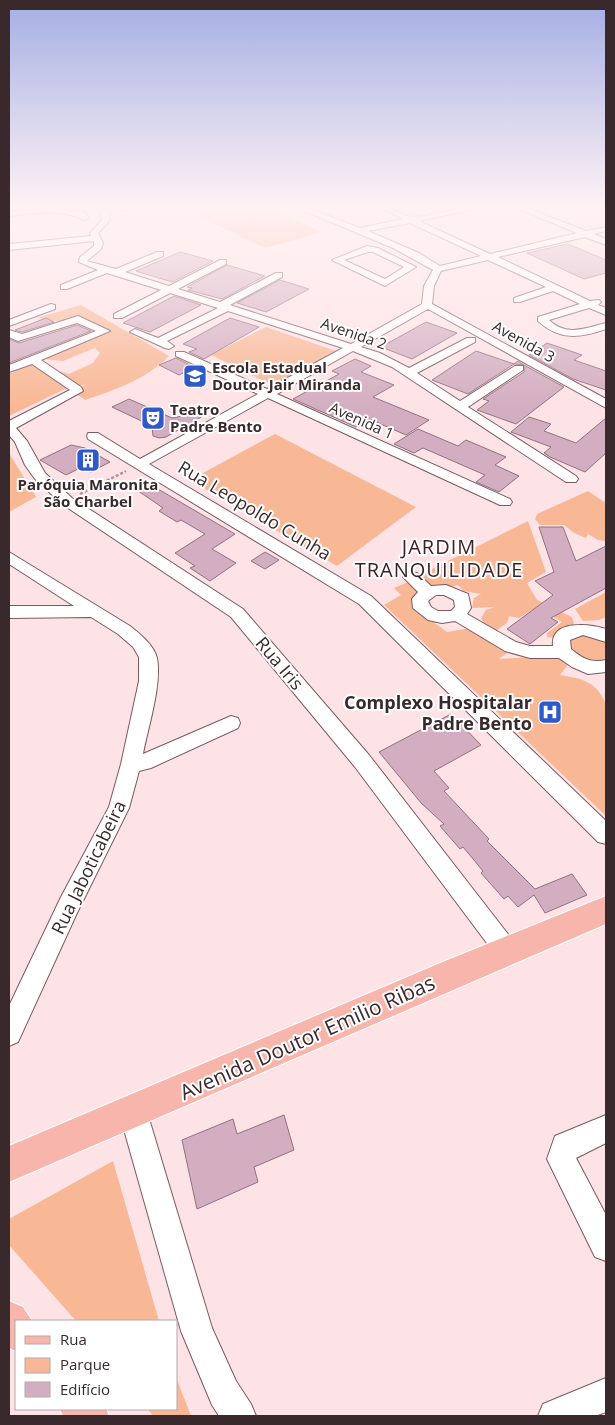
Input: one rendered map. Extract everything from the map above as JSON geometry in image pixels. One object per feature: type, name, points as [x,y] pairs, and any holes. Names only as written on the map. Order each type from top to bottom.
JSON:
[{"type":"main road","name":"Avenida Doutor Emilio Ribas","points":[[9,1164],[506,950],[606,910]]},
{"type":"street","points":[[64,287],[104,274]]},
{"type":"street","name":"Avenida 2","points":[[119,274],[353,346],[376,355],[409,373],[571,479]]},
{"type":"street","points":[[118,316],[201,274]]},
{"type":"street","points":[[364,274],[385,283],[400,274]]},
{"type":"street","points":[[140,464],[427,305],[424,288],[434,274]]},
{"type":"street","points":[[527,274],[606,312]]},
{"type":"street","points":[[158,342],[280,275]]},
{"type":"street","points":[[390,280],[402,284]]},
{"type":"street","points":[[517,300],[555,287]]},
{"type":"street","points":[[606,299],[544,317],[544,321],[566,334],[577,336],[606,326]]},
{"type":"street","name":"Avenida 3","points":[[427,305],[606,404]]},
{"type":"street","points":[[9,323],[51,308]]},
{"type":"street","points":[[9,333],[18,338],[31,336],[78,318],[105,331],[9,369]]},
{"type":"street","points":[[135,332],[180,353]]},
{"type":"street","points":[[409,373],[470,340]]},
{"type":"street","name":"Avenida 1","points":[[180,353],[264,394],[505,502]]},
{"type":"street","points":[[9,427],[77,391],[77,388],[32,359]]},
{"type":"street","points":[[460,407],[519,368]]},
{"type":"street","name":"Rua Iris","points":[[9,427],[21,441],[36,471],[50,487],[67,501],[237,613],[362,760],[506,950]]},
{"type":"street","name":"Rua Leopoldo Cunha","points":[[93,436],[365,600],[606,835]]},
{"type":"street","name":"Rua Jaboticabeira","points":[[9,557],[124,630],[139,643],[148,657],[148,681],[131,764],[119,808],[69,906],[9,1033]]},
{"type":"street","points":[[411,577],[427,591]]},
{"type":"street","points":[[439,588],[452,591],[462,598],[463,608],[457,615],[444,618],[431,616],[421,608],[420,599],[427,591],[439,588]]},
{"type":"street","points":[[9,612],[92,611]]},
{"type":"street","points":[[457,615],[511,647],[530,652],[563,652],[577,664],[603,673]]},
{"type":"street","points":[[563,652],[561,638],[572,629],[591,629],[606,636]]},
{"type":"street","points":[[131,764],[144,762],[231,723]]},
{"type":"street","points":[[133,1112],[197,1331],[230,1409]]},
{"type":"street","points":[[606,1129],[565,1146],[561,1159],[606,1246]]},
{"type":"street","points":[[555,1416],[598,1403]]},
{"type":"path","points":[[67,501],[140,464]]},
{"type":"green space","points":[[81,305],[169,356],[151,371],[130,383],[107,392],[85,400],[72,391],[87,384],[63,390],[9,416],[9,374],[31,363],[69,374],[93,363],[100,353],[95,348],[63,361],[44,359],[102,333],[79,320],[55,321],[37,318]]},
{"type":"green space","points":[[266,327],[336,351],[272,385],[211,355]]},
{"type":"green space","points":[[275,434],[416,507],[337,566],[190,480]]},
{"type":"green space","points":[[9,453],[36,497],[9,512]]},
{"type":"green space","points":[[588,491],[606,503],[606,541],[598,540],[588,534],[586,538],[574,533],[564,525],[540,525],[535,519],[537,514]]},
{"type":"green space","points":[[528,521],[546,572],[527,583],[537,600],[572,617],[574,623],[559,638],[547,637],[547,633],[562,622],[537,607],[519,618],[509,616],[507,623],[497,630],[486,626],[481,618],[486,610],[495,607],[472,608],[474,598],[481,594],[464,591],[458,585],[446,588],[437,587],[427,583],[418,576]]},
{"type":"green space","points":[[411,581],[422,592],[428,618],[447,632],[471,628],[511,650],[499,659],[558,655],[569,663],[560,675],[588,682],[598,690],[606,704],[606,816],[384,605],[401,595],[394,588]]},
{"type":"green space","points":[[606,592],[606,617],[599,620],[583,621],[575,609]]},
{"type":"green space","points":[[592,630],[606,637],[606,664],[598,667],[565,652],[573,631]]},
{"type":"green space","points":[[113,1161],[159,1320],[75,1320],[9,1245],[9,1219]]},
{"type":"green space","points":[[178,1382],[191,1416],[153,1416],[149,1410],[178,1410]]},
{"type":"building","points":[[144,274],[189,274],[172,282]]},
{"type":"building","points":[[212,274],[256,274],[265,276],[222,299],[188,290],[192,288],[187,287]]},
{"type":"building","points":[[572,274],[604,274],[584,279]]},
{"type":"building","points":[[280,280],[309,289],[266,312],[237,303]]},
{"type":"building","points":[[174,296],[201,305],[150,332],[123,323]]},
{"type":"building","points":[[46,318],[54,322],[22,332],[15,330]]},
{"type":"building","points":[[230,318],[259,327],[204,359],[189,352],[197,349],[183,344]]},
{"type":"building","points":[[426,322],[457,333],[412,359],[381,347]]},
{"type":"building","points":[[77,325],[91,331],[9,363],[9,339],[19,343]]},
{"type":"building","points":[[547,343],[582,355],[574,360],[606,371],[606,390],[573,379],[529,355]]},
{"type":"building","points":[[476,351],[514,364],[468,394],[432,380]]},
{"type":"building","points":[[176,358],[196,367],[179,375],[159,365]]},
{"type":"building","points":[[355,359],[371,366],[361,372],[394,385],[373,397],[429,420],[406,435],[369,419],[356,427],[293,399],[339,374],[332,371]]},
{"type":"building","points":[[518,361],[524,365],[514,364]]},
{"type":"building","points":[[524,365],[564,387],[516,424],[477,410],[489,401],[483,399],[524,372]]},
{"type":"building","name":"Teatro Padre Bento","points":[[129,399],[172,418],[207,411],[208,413],[166,437],[159,438],[153,436],[152,426],[112,407]]},
{"type":"building","points":[[529,417],[551,424],[544,431],[576,443],[606,418],[606,453],[585,472],[550,457],[544,453],[551,447],[511,432]]},
{"type":"building","points":[[418,429],[458,446],[466,440],[506,457],[495,465],[519,476],[499,492],[476,482],[485,475],[423,448],[414,453],[394,444]]},
{"type":"building","points":[[71,445],[85,448],[110,462],[91,472],[82,467],[66,475],[40,460]]},
{"type":"building","points":[[146,482],[235,534],[212,549],[236,563],[210,581],[190,568],[195,566],[175,553],[205,534],[181,520],[177,522],[159,511],[163,508],[134,488]]},
{"type":"building","points":[[539,527],[563,527],[576,561],[606,546],[606,588],[551,618],[558,622],[530,644],[507,629],[553,595],[535,581],[554,572]]},
{"type":"building","points":[[265,552],[279,560],[265,569],[251,561]]},
{"type":"building","points":[[451,714],[481,745],[434,771],[449,788],[444,791],[489,839],[487,841],[535,889],[572,874],[587,895],[545,913],[534,895],[518,907],[508,896],[504,899],[481,873],[483,871],[463,847],[460,849],[440,826],[444,824],[422,804],[379,752]]},
{"type":"building","points":[[284,1115],[294,1150],[254,1167],[258,1182],[197,1209],[182,1140],[233,1119],[237,1134]]},
{"type":"place","name":"Escola Estadual Doutor Jair Miranda","points":[[195,376]]},
{"type":"place","name":"Teatro Padre Bento","points":[[153,418]]},
{"type":"place","name":"Paróquia Maronita São Charbel","points":[[88,460]]},
{"type":"place","name":"Complexo Hospitalar Padre Bento","points":[[550,712]]},
{"type":"district","name":"JARDIM TRANQUILIDADE","points":[[439,558]]}]
